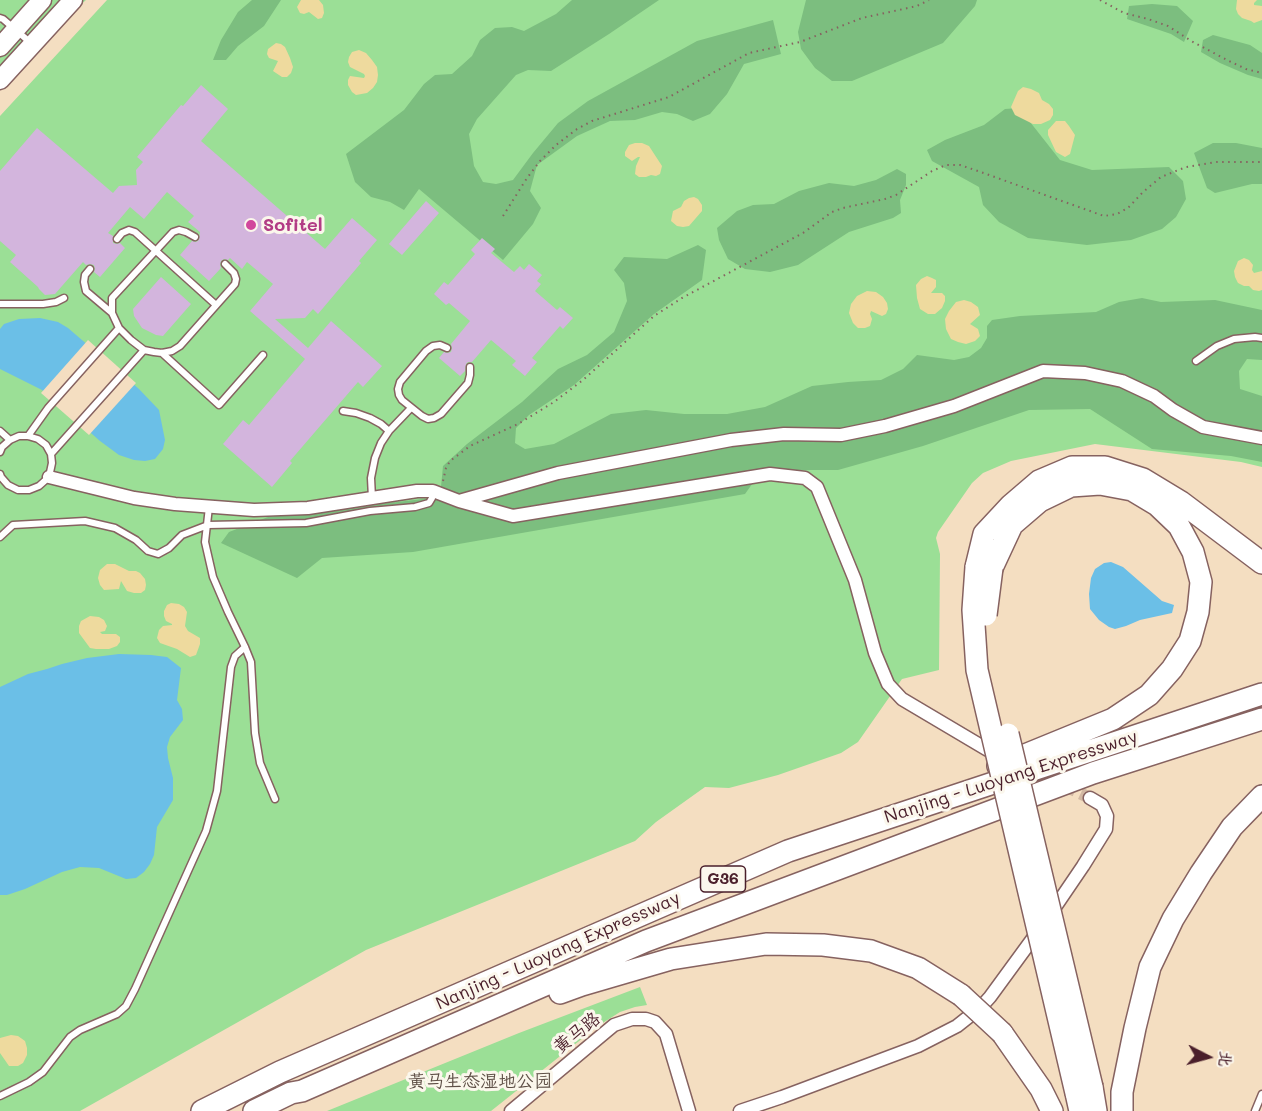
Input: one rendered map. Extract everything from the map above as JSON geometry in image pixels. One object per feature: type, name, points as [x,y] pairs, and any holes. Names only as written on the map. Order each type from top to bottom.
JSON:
[{"type":"highway","points":[[1096,1111],[1082,1097],[1011,747],[991,668],[986,616],[984,534],[1011,505],[1039,481],[1072,467],[1105,467],[1143,479],[1181,502],[1262,563]]},
{"type":"highway","points":[[788,851],[1113,719],[1149,695],[1172,669],[1190,641],[1198,612],[1201,582],[1193,552],[1179,526],[1157,505],[1132,490],[1100,484],[1071,486],[1040,501],[1012,525],[984,567]]},
{"type":"highway","name":"Nanjing - Luoyang Expressway","points":[[202,1111],[280,1072],[788,851],[1262,694]]},
{"type":"highway","name":"Nanjing - Luoyang Expressway","points":[[254,1111],[646,941],[1093,772],[1262,719]]},
{"type":"highway","points":[[1122,1111],[1122,1092],[1150,967],[1173,919],[1201,873],[1232,827],[1262,796]]},
{"type":"highway","points":[[302,1091],[582,985],[671,959],[766,944],[824,945],[871,951],[918,968],[961,995],[1002,1033],[1041,1089],[1052,1111]]},
{"type":"main road","points":[[0,47],[42,0]]},
{"type":"main road","points":[[0,80],[73,0]]},
{"type":"street","points":[[459,501],[558,472],[731,440],[784,434],[841,435],[885,426],[954,406],[1043,371],[1084,373],[1122,381],[1154,396],[1203,427],[1262,438]]},
{"type":"street","points":[[49,477],[134,498],[174,504],[255,510],[308,508],[417,490],[436,492],[513,516],[770,474],[805,478],[817,487],[855,580],[875,653],[888,684],[903,699],[987,750]]},
{"type":"street","points":[[740,1111],[918,1046],[957,1026],[981,1007],[1058,905],[1106,829],[1107,816],[1101,806],[1090,798]]},
{"type":"street","name":"黄马路","points":[[511,1111],[614,1025],[632,1019],[646,1019],[655,1022],[666,1034],[689,1111]]},
{"type":"lane","points":[[0,18],[33,45]]},
{"type":"lane","points":[[117,239],[129,230],[135,232],[216,305]]},
{"type":"lane","points":[[112,313],[112,298],[173,232],[179,230],[195,237]]},
{"type":"lane","points":[[90,269],[85,275],[86,291],[112,313],[119,328],[131,340],[144,350],[162,353],[180,346],[235,284],[234,273],[225,264]]},
{"type":"lane","points":[[0,304],[43,304],[64,298]]},
{"type":"lane","points":[[28,436],[48,408],[119,328]]},
{"type":"lane","points":[[1196,361],[1216,346],[1234,339],[1262,338]]},
{"type":"lane","points":[[447,348],[440,345],[433,346],[426,351],[400,382],[399,395],[411,408],[428,419],[441,414],[468,383],[470,367]]},
{"type":"lane","points":[[51,454],[144,350]]},
{"type":"lane","points":[[162,353],[219,405],[263,355]]},
{"type":"lane","points":[[372,498],[371,478],[381,443],[411,408]]},
{"type":"lane","points":[[343,411],[370,418],[389,431]]},
{"type":"lane","points":[[0,431],[10,440]]},
{"type":"lane","points":[[0,452],[10,440],[19,436],[28,436],[46,445],[51,454],[52,463],[49,477],[39,486],[29,490],[18,490],[9,485],[0,474]]},
{"type":"lane","points":[[0,537],[13,525],[85,521],[115,528],[136,540],[148,551],[158,554],[169,548],[182,535],[208,525],[306,522],[370,511],[415,507],[429,503],[436,492]]},
{"type":"lane","points":[[210,507],[205,542],[213,577],[251,662],[255,733],[260,763],[275,799]]},
{"type":"lane","points":[[0,1096],[29,1082],[43,1072],[66,1042],[80,1030],[117,1014],[126,1006],[206,831],[217,790],[231,667],[235,656],[245,647]]},
{"type":"lane","points":[[1255,1111],[1262,1094]]},
{"type":"path","points":[[503,216],[540,161],[556,145],[592,121],[669,97],[749,53],[800,42],[862,18],[917,6],[929,0]]},
{"type":"path","points":[[1100,0],[1124,13],[1168,26],[1193,42],[1246,69],[1262,73]]},
{"type":"path","points":[[436,492],[450,461],[470,446],[518,424],[554,402],[583,380],[654,316],[682,298],[803,233],[832,212],[896,195],[932,171],[946,165],[960,165],[1104,216],[1117,214],[1128,208],[1161,177],[1186,167],[1216,162],[1262,162]]},
{"type":"green space","points":[[0,0],[86,0],[0,78]]},
{"type":"green space","points":[[107,0],[1262,0],[1262,467],[1241,462],[1095,444],[1011,461],[983,473],[972,483],[936,538],[940,554],[939,670],[902,679],[858,742],[841,753],[778,775],[729,788],[705,787],[656,822],[635,841],[366,950],[80,1111],[0,1111],[0,116]]},
{"type":"green space","points":[[252,0],[281,0],[264,26],[238,46],[226,60],[213,60],[221,40],[238,12]]},
{"type":"green space","points":[[572,0],[659,0],[551,71],[528,70],[516,75],[477,119],[469,134],[474,166],[483,182],[496,184],[513,180],[558,123],[588,101],[697,41],[773,20],[781,54],[744,64],[727,94],[710,114],[693,121],[677,114],[662,112],[635,120],[610,121],[577,136],[537,165],[530,191],[541,208],[533,224],[503,260],[419,189],[404,210],[390,202],[371,197],[355,182],[346,154],[404,110],[424,84],[435,75],[452,74],[472,56],[480,40],[495,28],[512,27],[524,31],[556,14]]},
{"type":"green space","points":[[806,0],[977,0],[975,6],[943,43],[852,81],[832,81],[815,68],[801,49],[798,32]]},
{"type":"green space","points":[[1152,4],[1177,6],[1193,21],[1184,42],[1171,34],[1127,19],[1129,6]]},
{"type":"green space","points":[[1213,35],[1250,45],[1262,53],[1262,79],[1220,63],[1201,52],[1203,40]]},
{"type":"green space","points":[[1019,108],[1060,160],[1092,170],[1169,167],[1183,181],[1186,199],[1176,217],[1162,229],[1131,240],[1087,245],[1028,238],[999,222],[983,205],[979,187],[932,161],[927,150],[945,140],[984,125],[1005,109]]},
{"type":"green space","points":[[1213,143],[1236,143],[1262,148],[1262,184],[1252,184],[1215,193],[1207,188],[1194,153]]},
{"type":"green space","points":[[897,169],[906,174],[906,185],[900,200],[901,213],[893,218],[849,232],[798,265],[770,272],[745,269],[728,259],[719,240],[717,228],[737,211],[753,205],[774,204],[799,191],[829,183],[854,186],[876,180]]},
{"type":"green space","points":[[698,245],[706,250],[702,280],[654,314],[574,385],[529,415],[516,428],[515,443],[525,449],[554,444],[611,414],[646,410],[684,414],[727,414],[765,407],[812,386],[881,380],[903,369],[917,355],[954,360],[969,357],[981,348],[987,338],[987,326],[992,320],[1020,316],[1096,312],[1119,302],[1142,298],[1161,302],[1215,300],[1262,310],[1262,360],[1247,359],[1239,371],[1240,389],[1262,396],[1262,462],[1231,456],[1152,449],[1090,409],[1029,410],[923,446],[838,470],[762,470],[745,494],[413,552],[322,558],[297,578],[221,543],[229,532],[268,517],[440,497],[443,466],[467,444],[522,402],[558,369],[587,355],[614,332],[627,301],[624,283],[614,270],[624,257],[667,259]]},
{"type":"green space","name":"黄马生态湿地公园","points":[[640,987],[647,1005],[620,1012],[598,1026],[491,1111],[327,1111],[519,1033]]},
{"type":"sand","points":[[301,0],[319,0],[323,5],[322,18],[318,19],[309,12],[300,13],[297,7]]},
{"type":"sand","points":[[1237,0],[1257,0],[1254,5],[1262,6],[1262,20],[1254,23],[1242,18],[1236,9]]},
{"type":"sand","points":[[276,43],[285,47],[293,67],[287,77],[282,77],[273,71],[278,61],[269,58],[267,54],[268,49]]},
{"type":"sand","points":[[359,50],[366,53],[372,60],[377,67],[378,75],[373,88],[367,93],[356,95],[348,85],[348,80],[350,76],[364,78],[365,76],[350,67],[348,62],[352,52]]},
{"type":"sand","points":[[1023,87],[1039,93],[1042,100],[1049,104],[1053,109],[1050,120],[1041,124],[1033,124],[1015,115],[1011,107],[1018,91]]},
{"type":"sand","points":[[1056,121],[1065,121],[1075,135],[1070,154],[1065,157],[1056,152],[1048,135],[1048,130]]},
{"type":"sand","points":[[635,143],[649,146],[662,166],[660,174],[639,177],[635,174],[640,157],[632,161],[625,156],[625,152],[629,145]]},
{"type":"sand","points":[[694,197],[702,205],[702,211],[689,226],[677,226],[671,221],[673,211],[681,207],[684,201]]},
{"type":"sand","points":[[1244,258],[1253,265],[1254,273],[1262,271],[1262,290],[1253,290],[1249,286],[1238,283],[1234,271],[1238,261]]},
{"type":"sand","points":[[927,276],[936,280],[936,287],[931,293],[942,293],[945,296],[942,308],[935,314],[928,314],[920,309],[917,298],[916,285]]},
{"type":"sand","points":[[867,291],[876,292],[883,297],[888,309],[882,316],[871,311],[870,326],[858,328],[849,313],[851,304],[857,296]]},
{"type":"sand","points":[[964,300],[978,307],[980,315],[970,324],[978,329],[980,336],[975,341],[966,344],[951,339],[946,329],[945,319],[956,302]]},
{"type":"sand","points":[[107,564],[115,564],[129,571],[140,573],[145,579],[145,590],[141,593],[127,591],[121,581],[119,589],[104,590],[98,578],[100,570]]},
{"type":"sand","points":[[171,603],[184,607],[187,612],[185,626],[188,631],[200,638],[196,655],[190,657],[160,643],[157,638],[163,626],[172,625],[166,621],[164,616],[167,605]]},
{"type":"sand","points":[[90,616],[104,620],[107,626],[105,631],[100,632],[102,634],[116,634],[120,637],[117,646],[109,649],[90,648],[79,633],[79,626],[81,621]]},
{"type":"sand","points":[[18,1036],[25,1041],[27,1048],[27,1055],[23,1063],[18,1066],[9,1066],[0,1053],[0,1038]]},
{"type":"water","points":[[40,318],[58,322],[68,328],[139,389],[159,410],[165,440],[163,449],[155,459],[134,460],[119,455],[42,390],[0,369],[0,329],[4,324],[19,319]]},
{"type":"water","points":[[1111,562],[1123,567],[1162,601],[1174,605],[1172,613],[1140,620],[1115,629],[1099,620],[1090,609],[1091,578],[1095,569],[1104,563]]},
{"type":"water","points":[[119,654],[167,657],[181,668],[177,700],[182,709],[183,720],[170,737],[167,747],[173,778],[173,800],[157,827],[154,855],[150,864],[136,878],[126,879],[99,868],[80,867],[62,872],[25,889],[0,895],[0,687],[28,674],[62,664]]},
{"type":"pier","points":[[88,340],[136,383],[89,435],[41,393]]},
{"type":"building","points":[[201,85],[228,109],[201,141],[325,249],[352,218],[377,240],[359,261],[361,263],[318,314],[313,309],[305,318],[275,319],[308,348],[331,321],[382,366],[363,387],[358,382],[290,461],[292,463],[272,487],[223,444],[243,420],[249,425],[305,359],[250,311],[273,284],[247,262],[242,269],[230,258],[221,261],[221,268],[209,281],[180,255],[192,241],[199,240],[200,232],[188,222],[194,216],[167,192],[144,219],[130,207],[108,233],[113,236],[113,243],[120,243],[125,248],[100,277],[94,272],[94,265],[86,265],[83,262],[55,294],[45,295],[10,262],[16,255],[0,241],[0,171],[37,128],[113,193],[119,186],[137,185],[136,170],[143,162],[137,157]]},
{"type":"building","points":[[426,201],[439,213],[402,255],[389,244]]},
{"type":"building","points":[[482,238],[495,249],[491,253],[514,272],[520,266],[524,270],[529,264],[542,275],[537,281],[541,284],[535,291],[557,310],[560,307],[573,318],[563,329],[560,326],[532,358],[537,362],[525,376],[512,365],[516,361],[491,340],[472,362],[466,364],[465,371],[460,376],[439,358],[444,352],[451,352],[451,344],[470,321],[449,303],[446,305],[434,294],[444,282],[448,285],[475,254],[471,250]]},
{"type":"building","points":[[161,277],[191,304],[163,336],[142,328],[134,316],[133,309]]},
{"type":"tunnel","points":[[1032,770],[1090,798]]},
{"type":"place","name":"Sofitel","points":[[251,225]]}]
